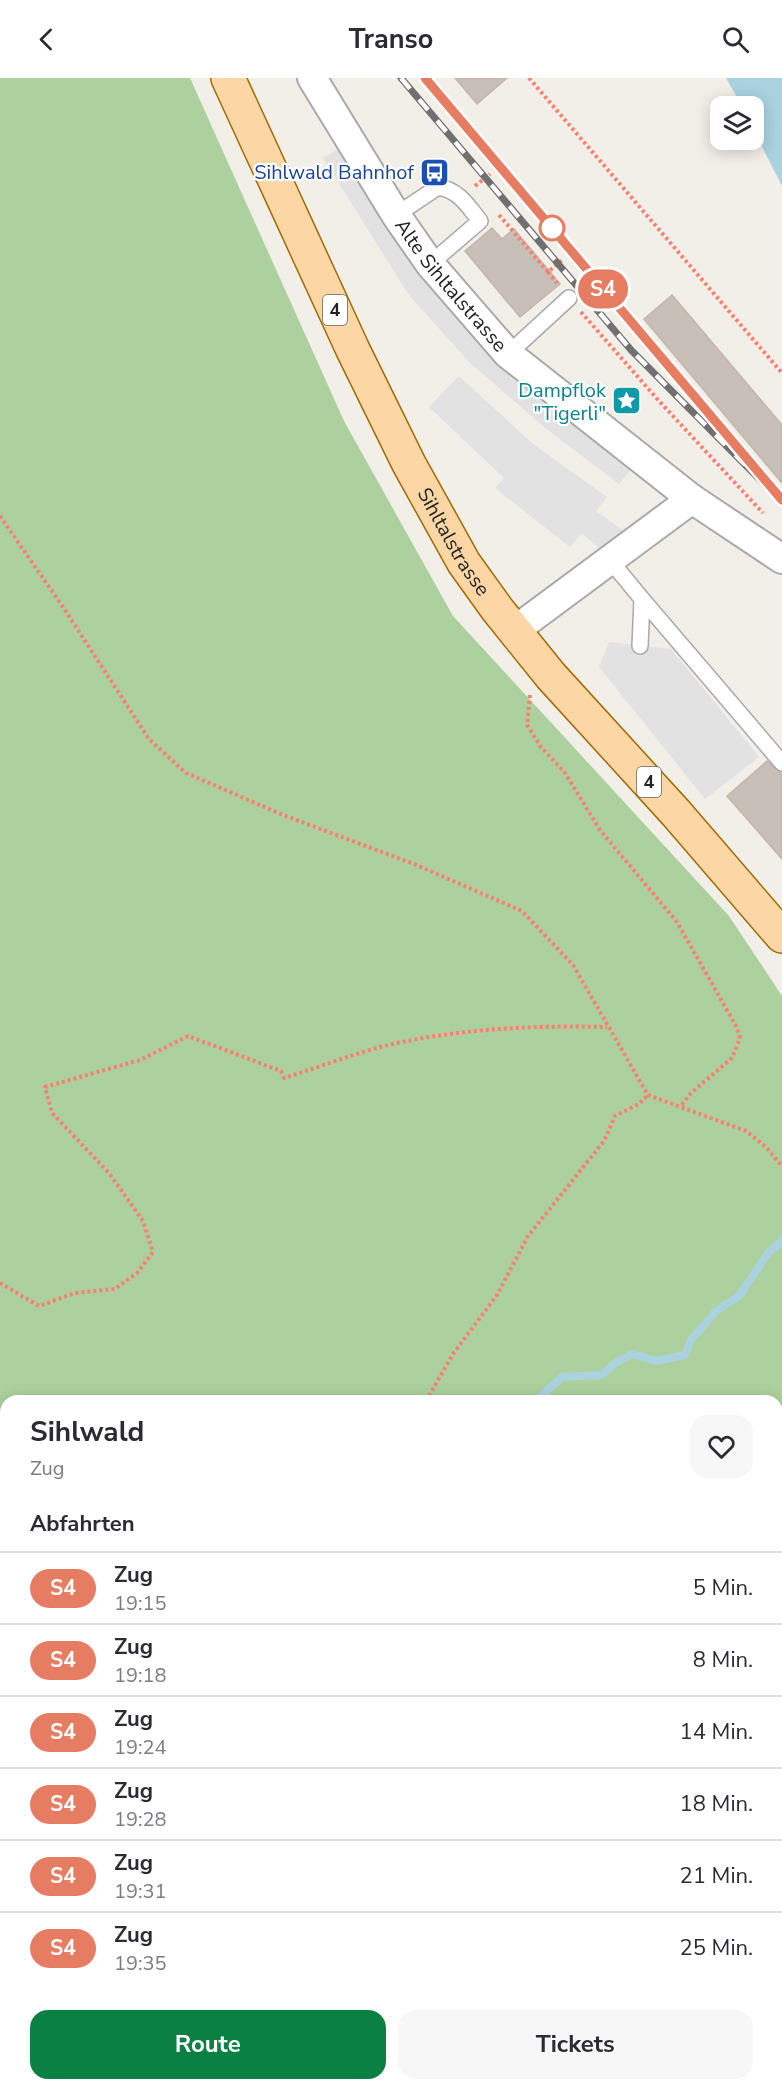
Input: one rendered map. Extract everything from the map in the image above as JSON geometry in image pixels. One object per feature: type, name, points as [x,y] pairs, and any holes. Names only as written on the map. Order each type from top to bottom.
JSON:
[{"type":"main road","name":"Sihltalstrasse","points":[[228,78],[353,350],[409,464],[464,563],[514,631],[782,936]]},
{"type":"street","name":"Alte Sihltalstrasse","points":[[312,78],[396,215],[430,264],[508,354],[692,499],[782,559]]},
{"type":"street","points":[[514,631],[692,499]]},
{"type":"lane","points":[[396,215],[438,187],[447,188],[461,196],[480,221],[430,264]]},
{"type":"lane","points":[[508,354],[569,298]]},
{"type":"lane","points":[[609,559],[782,763]]},
{"type":"lane","points":[[640,646],[642,599]]},
{"type":"path","points":[[529,78],[782,373]]},
{"type":"path","points":[[479,182],[490,174]]},
{"type":"path","points":[[495,210],[569,298],[767,516]]},
{"type":"path","points":[[548,272],[562,260]]},
{"type":"path","points":[[0,516],[63,606],[149,739],[186,773],[283,815],[414,864],[522,911],[573,965],[648,1095],[746,1131],[766,1147],[782,1166]]},
{"type":"path","points":[[530,694],[527,725],[541,747],[565,773],[600,830],[677,921],[738,1032],[740,1038],[732,1059],[691,1093],[680,1107]]},
{"type":"path","points":[[0,1283],[39,1306],[75,1293],[115,1289],[137,1273],[153,1252],[143,1221],[109,1173],[52,1113],[45,1087],[140,1060],[188,1036],[281,1071],[284,1078],[380,1047],[472,1031],[544,1025],[608,1027]]},
{"type":"path","points":[[429,1395],[453,1354],[497,1295],[528,1236],[604,1141],[615,1116],[639,1104],[648,1095]]},
{"type":"green space","points":[[0,78],[190,78],[344,421],[453,616],[729,916],[782,996],[782,1395],[0,1395]]},
{"type":"shaded area","points":[[342,147],[484,346],[556,411],[633,467],[619,484],[544,427],[470,363],[409,295],[323,158]]},
{"type":"shaded area","points":[[459,376],[533,444],[607,497],[596,511],[624,531],[601,550],[582,533],[570,547],[495,488],[504,478],[429,407]]},
{"type":"shaded area","points":[[609,642],[671,649],[759,757],[705,799],[599,667]]},
{"type":"water","points":[[726,78],[782,78],[782,186],[764,150],[764,96],[736,96]]},
{"type":"building","points":[[455,78],[507,78],[477,104]]},
{"type":"building","points":[[492,228],[502,239],[514,229],[560,284],[520,317],[465,251]]},
{"type":"building","points":[[672,295],[782,425],[782,483],[644,319]]},
{"type":"building","points":[[767,761],[782,774],[782,859],[727,796]]},
{"type":"waterway","points":[[542,1395],[562,1377],[601,1375],[617,1362],[633,1354],[656,1361],[685,1355],[691,1340],[716,1311],[739,1296],[769,1252],[782,1241]]},
{"type":"railway","points":[[401,78],[631,350],[782,502]]},
{"type":"railway","points":[[425,78],[735,444]]},
{"type":"train","name":"S4","points":[[425,78],[782,500]]},
{"type":"place","name":"Sihlwald Bahnhof","points":[[435,172]]},
{"type":"place","name":"Dampflok \"Tigerli\"","points":[[627,401]]}]
